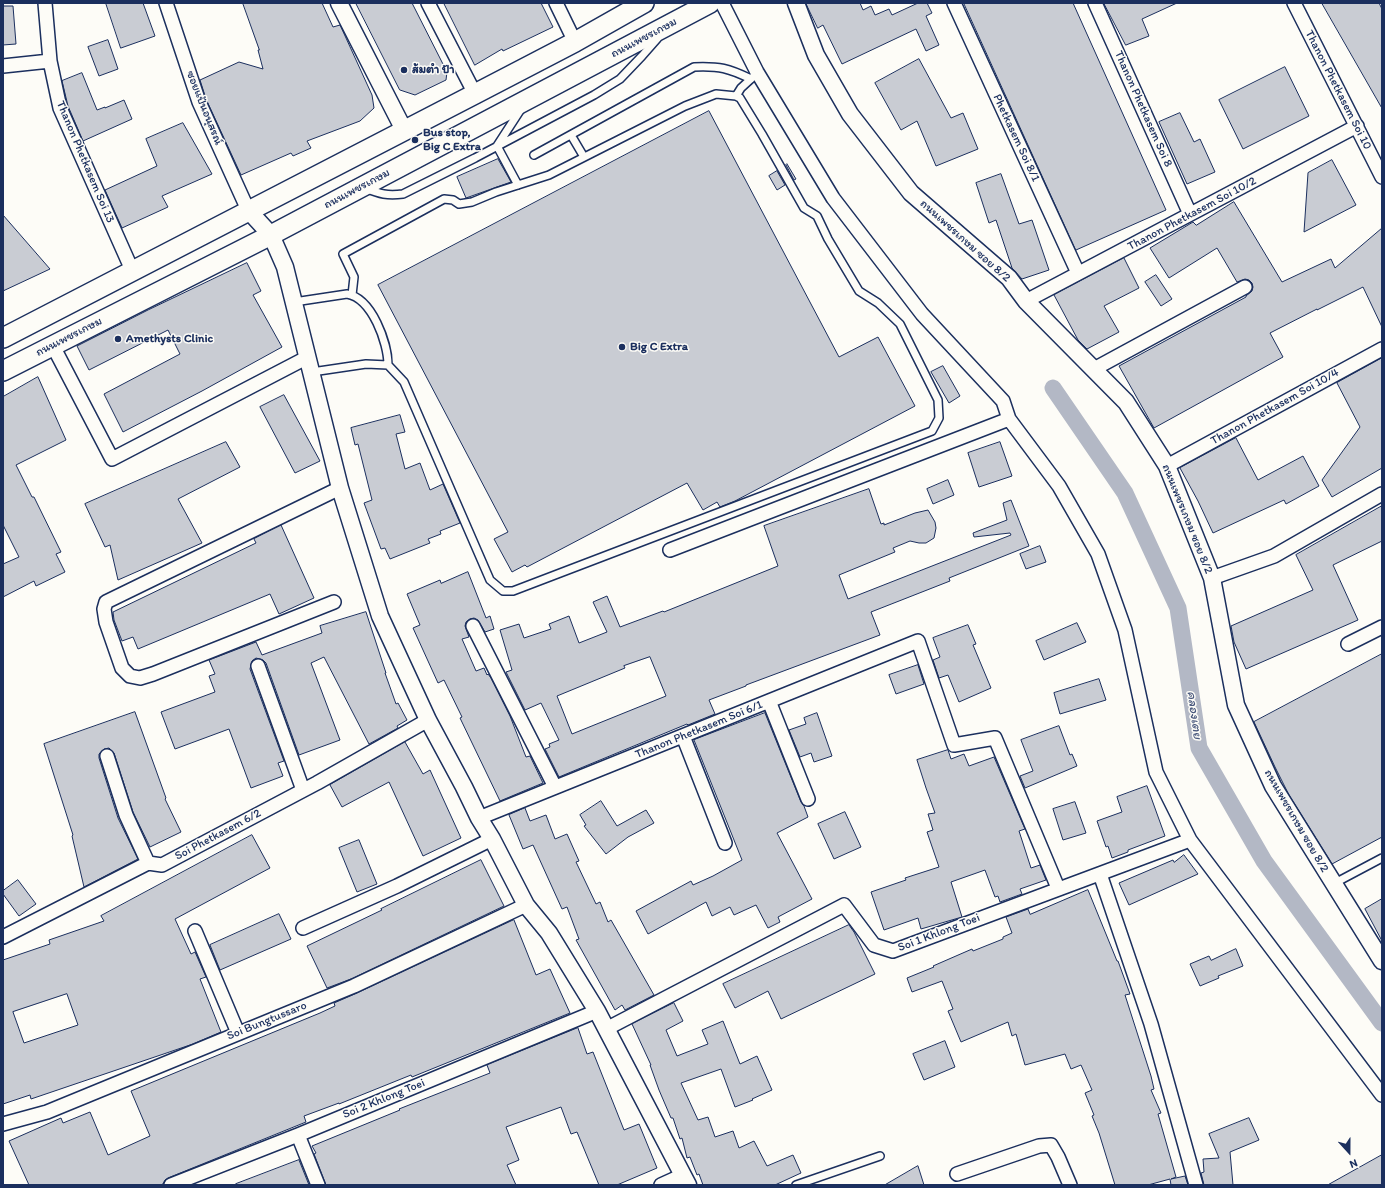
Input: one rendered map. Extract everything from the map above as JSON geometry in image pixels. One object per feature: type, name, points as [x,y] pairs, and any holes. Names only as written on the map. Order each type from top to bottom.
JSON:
[{"type":"main road","points":[[3,338],[575,42],[644,3]]},
{"type":"main road","name":"ถนนเพชรเกษม","points":[[3,371],[271,235],[710,3]]},
{"type":"street","name":"Thanon Phetkasem Soi 13","points":[[45,3],[50,61],[60,108],[132,270]]},
{"type":"street","name":"ซอยแป้นอนุสรณ์","points":[[166,3],[199,102],[248,210]]},
{"type":"street","points":[[339,3],[404,130]]},
{"type":"street","points":[[428,3],[475,94]]},
{"type":"street","points":[[556,3],[575,42]]},
{"type":"street","points":[[722,3],[754,75],[833,198],[922,314],[1003,400],[1010,419],[1059,486],[1098,554],[1126,630],[1156,772],[1190,840],[1382,1095]]},
{"type":"street","name":"ถนนเพชรเกษม ซอย 8/2","points":[[796,3],[816,55],[854,120],[911,193],[1009,278],[1026,301],[1126,402],[1167,466],[1212,578],[1236,705],[1273,786],[1382,961]]},
{"type":"street","name":"Phetkasem Soi 8/1","points":[[954,3],[1078,273]]},
{"type":"street","name":"Thanon Phetkasem Soi 8","points":[[1095,3],[1190,214]]},
{"type":"street","name":"Thanon Phetkasem Soi 10","points":[[1294,3],[1382,176]]},
{"type":"street","points":[[3,66],[50,61]]},
{"type":"street","name":"Thanon Phetkasem Soi 10/2","points":[[1026,301],[1357,126]]},
{"type":"street","points":[[248,210],[271,235],[285,266],[340,488],[380,616],[428,720],[464,787],[478,818],[492,839],[526,905],[549,933],[597,1011],[685,1180],[662,1185]]},
{"type":"street","points":[[1094,369],[1244,287]]},
{"type":"street","points":[[53,346],[112,459],[310,365]]},
{"type":"street","name":"Thanon Phetkasem Soi 10/4","points":[[1167,466],[1382,349]]},
{"type":"street","points":[[670,550],[1010,419]]},
{"type":"street","points":[[334,602],[140,678],[130,676],[122,668],[106,622],[104,609],[106,602],[340,488]]},
{"type":"street","points":[[1212,578],[1274,556],[1382,494]]},
{"type":"street","points":[[473,626],[556,787]]},
{"type":"street","points":[[1348,644],[1382,627]]},
{"type":"street","name":"Thanon Phetkasem Soi 6/1","points":[[478,818],[918,641],[954,745],[995,738],[1058,888]]},
{"type":"street","points":[[258,666],[303,790]]},
{"type":"street","points":[[769,701],[808,799]]},
{"type":"street","name":"Soi Phetkasem 6/2","points":[[3,937],[148,863],[162,865],[303,790],[428,720]]},
{"type":"street","points":[[683,736],[726,843]]},
{"type":"street","points":[[107,756],[126,815],[148,863]]},
{"type":"street","points":[[303,928],[397,886],[492,839]]},
{"type":"street","name":"Soi 1 Khlong Toei","points":[[606,1029],[844,905],[874,945],[893,951],[1058,888],[1190,840]]},
{"type":"street","points":[[1100,874],[1151,1024],[1196,1185]]},
{"type":"street","name":"Soi Bungtussaro","points":[[3,1124],[47,1112],[354,986],[526,905]]},
{"type":"street","points":[[196,931],[238,1033]]},
{"type":"street","name":"Soi 2 Khlong Toei","points":[[171,1185],[298,1135],[597,1011]]},
{"type":"street","points":[[298,1135],[318,1185]]},
{"type":"street","points":[[957,1174],[1039,1146],[1051,1145],[1070,1185]]},
{"type":"lane","points":[[361,187],[390,195],[403,194],[594,95],[620,79],[667,26]]},
{"type":"lane","points":[[534,155],[694,67],[715,66],[754,75]]},
{"type":"lane","points":[[736,96],[741,88],[754,75]]},
{"type":"lane","points":[[294,302],[347,294],[358,298],[365,305],[376,322],[382,337],[388,357],[388,365],[404,382],[490,580],[503,591],[513,591],[932,431],[939,418],[938,400],[900,324],[878,303],[859,292],[828,239],[817,216],[804,208],[762,134],[740,98],[736,96],[716,94],[685,106],[549,175],[472,202],[459,204],[453,200],[444,199],[343,254],[354,276],[352,295]]},
{"type":"lane","points":[[497,146],[528,99]]},
{"type":"lane","points":[[571,135],[584,157]]},
{"type":"lane","points":[[497,146],[518,185]]},
{"type":"lane","points":[[310,365],[388,365]]},
{"type":"lane","points":[[1333,884],[1382,858]]},
{"type":"lane","points":[[796,1185],[880,1156]]},
{"type":"building","points":[[106,3],[143,3],[155,36],[121,48]]},
{"type":"building","points":[[243,3],[322,3],[333,27],[340,25],[372,95],[374,108],[360,121],[307,141],[311,148],[293,156],[291,153],[241,175],[206,99],[200,80],[239,62],[263,69],[259,50]]},
{"type":"building","points":[[356,3],[412,3],[447,72],[446,80],[415,95],[400,90]]},
{"type":"building","points":[[444,3],[541,3],[553,27],[503,51],[502,49],[475,65]]},
{"type":"building","points":[[806,3],[860,3],[863,10],[871,6],[875,15],[889,9],[892,15],[918,3],[927,3],[932,13],[926,16],[939,45],[926,51],[916,29],[842,64],[823,25],[818,28]]},
{"type":"building","points":[[964,3],[1073,3],[1166,210],[1076,250]]},
{"type":"building","points":[[1104,3],[1177,3],[1142,19],[1149,36],[1126,45]]},
{"type":"building","points":[[1322,3],[1379,3],[1382,9],[1382,108]]},
{"type":"building","points":[[3,6],[13,6],[16,44],[3,45]]},
{"type":"building","points":[[108,40],[118,69],[99,76],[88,47]]},
{"type":"building","points":[[919,59],[951,118],[963,113],[978,149],[936,166],[917,121],[901,130],[875,83]]},
{"type":"building","points":[[1285,67],[1309,116],[1243,149],[1219,100]]},
{"type":"building","points":[[82,73],[97,110],[124,100],[132,119],[83,141],[68,106],[62,81]]},
{"type":"building","name":"Big C Extra","points":[[709,111],[839,357],[878,337],[915,406],[735,501],[720,507],[717,502],[703,510],[687,483],[527,567],[525,565],[512,572],[494,539],[508,532],[378,285]]},
{"type":"building","points":[[1180,113],[1194,142],[1200,139],[1215,172],[1187,184],[1159,122]]},
{"type":"building","points":[[183,123],[212,174],[162,196],[168,207],[122,228],[105,190],[157,166],[146,139]]},
{"type":"building","points":[[498,159],[511,182],[466,198],[457,177]]},
{"type":"building","points":[[1332,160],[1356,205],[1304,232],[1308,173]]},
{"type":"building","points":[[787,164],[796,179],[794,180],[786,165]]},
{"type":"building","points":[[777,171],[785,185],[777,190],[769,176]]},
{"type":"building","points":[[1001,174],[1019,224],[1032,220],[1049,270],[1022,279],[1012,268],[996,220],[989,223],[976,183]]},
{"type":"building","points":[[1234,202],[1282,282],[1331,259],[1335,268],[1382,228],[1382,327],[1363,287],[1270,333],[1283,357],[1154,428],[1119,366],[1246,297],[1252,291],[1253,287],[1249,280],[1245,279],[1237,282],[1217,248],[1169,278],[1150,248],[1193,222],[1196,225]]},
{"type":"building","points":[[3,215],[50,269],[3,291]]},
{"type":"building","points":[[1124,258],[1139,288],[1104,306],[1119,332],[1087,349],[1078,340],[1054,295]]},
{"type":"building","points":[[247,263],[261,291],[253,295],[282,347],[123,432],[104,394],[180,354],[168,330],[89,370],[77,346]]},
{"type":"building","points":[[1156,275],[1172,299],[1161,306],[1145,282]]},
{"type":"building","points":[[1382,358],[1382,468],[1332,497],[1322,480],[1360,427],[1337,383]]},
{"type":"building","points":[[943,366],[960,396],[949,403],[931,372]]},
{"type":"building","points":[[38,377],[66,440],[16,465],[32,497],[34,497],[61,552],[56,554],[65,572],[36,586],[34,581],[3,597],[3,564],[19,557],[3,525],[3,397]]},
{"type":"building","points":[[284,395],[320,461],[295,473],[260,407]]},
{"type":"building","points":[[400,415],[405,432],[396,434],[405,469],[420,463],[430,490],[443,484],[460,523],[440,531],[441,534],[428,539],[430,543],[390,559],[385,548],[381,549],[364,503],[372,500],[358,444],[355,445],[351,428]]},
{"type":"building","points":[[1236,438],[1258,480],[1303,456],[1319,486],[1286,504],[1284,500],[1213,533],[1180,468]]},
{"type":"building","points":[[226,442],[240,467],[178,499],[202,543],[118,580],[110,545],[105,547],[85,504]]},
{"type":"building","points":[[1000,442],[1012,476],[979,487],[968,453]]},
{"type":"building","points":[[948,480],[954,495],[933,504],[927,489]]},
{"type":"building","points":[[869,489],[881,524],[884,523],[884,525],[915,513],[928,510],[935,522],[936,528],[934,538],[926,543],[910,541],[893,548],[895,552],[839,575],[848,599],[1011,535],[1010,533],[974,537],[973,533],[1007,520],[1003,503],[1011,500],[1029,546],[949,578],[950,581],[871,612],[880,635],[709,700],[715,714],[688,725],[687,724],[559,777],[545,749],[550,747],[549,744],[559,740],[541,703],[525,710],[506,672],[512,670],[500,630],[519,624],[524,638],[551,629],[549,624],[569,616],[579,643],[607,632],[593,602],[607,596],[620,627],[663,611],[664,612],[778,566],[764,526]],"holes":[[[650,657],[666,696],[572,734],[557,696],[625,668],[624,666]]]},
{"type":"building","points":[[1382,506],[1382,541],[1333,565],[1358,620],[1246,669],[1234,642],[1231,626],[1313,590],[1296,555]]},
{"type":"building","points":[[281,525],[314,598],[279,614],[270,594],[138,649],[133,637],[122,641],[114,620],[113,612],[256,543],[254,539]]},
{"type":"building","points":[[1040,546],[1046,562],[1026,569],[1020,554]]},
{"type":"building","points":[[468,572],[486,618],[490,616],[494,629],[485,632],[478,620],[474,618],[470,619],[466,622],[465,626],[469,637],[462,639],[476,671],[484,668],[487,675],[488,674],[491,678],[510,716],[526,757],[530,756],[543,783],[500,801],[460,718],[462,717],[444,680],[438,683],[413,628],[420,625],[407,594],[440,580],[441,583]]},
{"type":"building","points":[[366,612],[396,704],[398,703],[407,720],[397,726],[398,728],[369,744],[324,657],[311,663],[340,740],[299,755],[266,663],[263,660],[256,658],[252,661],[250,669],[284,761],[278,763],[283,776],[251,788],[229,729],[175,749],[161,712],[215,692],[209,676],[215,674],[209,660],[256,642],[262,655],[322,633],[320,626]]},
{"type":"building","points":[[1077,623],[1086,642],[1044,660],[1036,641]]},
{"type":"building","points":[[968,625],[976,644],[973,645],[991,688],[959,702],[948,675],[939,678],[933,660],[940,657],[933,638]]},
{"type":"building","points":[[1382,654],[1382,837],[1332,864],[1289,795],[1254,722]]},
{"type":"building","points":[[918,665],[924,684],[896,694],[889,675]]},
{"type":"building","points":[[1099,679],[1106,700],[1060,714],[1054,693]]},
{"type":"building","points":[[135,712],[166,798],[165,799],[181,832],[150,847],[133,812],[114,753],[109,748],[104,749],[99,754],[99,758],[118,818],[138,859],[84,887],[73,835],[44,744]]},
{"type":"building","points":[[765,713],[808,817],[777,833],[812,899],[778,917],[780,922],[768,928],[756,905],[734,915],[730,907],[712,916],[706,902],[648,934],[636,911],[691,881],[693,885],[742,860],[694,740]]},
{"type":"building","points":[[817,713],[832,756],[814,762],[811,753],[800,757],[789,730],[806,724],[804,718]]},
{"type":"building","points":[[1059,726],[1070,755],[1072,754],[1077,766],[1025,788],[1020,776],[1033,771],[1021,740]]},
{"type":"building","points":[[405,742],[423,774],[430,770],[461,838],[423,856],[389,782],[342,807],[330,785]]},
{"type":"building","points":[[948,750],[951,759],[964,754],[969,766],[994,757],[1025,829],[1019,831],[1031,868],[1040,865],[1046,880],[1020,889],[1022,894],[1000,902],[998,896],[995,897],[985,870],[951,882],[962,917],[921,929],[918,918],[884,930],[871,892],[906,880],[905,878],[939,867],[927,832],[933,830],[928,814],[935,813],[917,760]]},
{"type":"building","points":[[1147,786],[1165,836],[1128,850],[1128,852],[1112,858],[1108,846],[1106,847],[1097,821],[1122,812],[1117,797]]},
{"type":"building","points":[[601,801],[617,826],[646,810],[654,823],[628,837],[606,854],[584,826],[586,825],[580,815]]},
{"type":"building","points":[[1075,802],[1086,833],[1063,840],[1053,809]]},
{"type":"building","points":[[525,808],[530,821],[546,815],[555,839],[567,834],[579,861],[576,862],[596,904],[600,902],[608,922],[611,920],[654,995],[625,1010],[622,1005],[615,1010],[576,940],[579,939],[567,907],[562,909],[533,845],[523,849],[509,815]]},
{"type":"building","points":[[845,812],[861,847],[834,859],[818,824]]},
{"type":"building","points":[[252,835],[270,868],[175,919],[191,954],[195,952],[206,977],[200,979],[221,1032],[193,1044],[31,1099],[30,1095],[3,1104],[3,960],[50,944],[49,940],[104,921],[101,916]],"holes":[[[67,994],[78,1025],[24,1043],[13,1012]]]},
{"type":"building","points":[[359,840],[377,884],[357,892],[339,848]]},
{"type":"building","points":[[1184,855],[1198,874],[1129,905],[1119,883],[1173,860],[1174,862]]},
{"type":"building","points":[[481,860],[504,906],[351,979],[327,988],[307,946]]},
{"type":"building","points":[[18,880],[36,904],[19,916],[3,894],[3,891]]},
{"type":"building","points":[[1088,890],[1118,961],[1130,994],[1125,995],[1151,1076],[1154,1089],[1151,1090],[1161,1113],[1158,1114],[1176,1177],[1171,1179],[1185,1176],[1188,1185],[1171,1185],[1170,1179],[1148,1185],[1115,1185],[1099,1133],[1092,1116],[1094,1115],[1085,1093],[1092,1090],[1081,1065],[1071,1069],[1065,1054],[1025,1065],[1016,1034],[1012,1036],[1008,1022],[961,1042],[948,1011],[953,1009],[942,981],[912,992],[907,978],[972,949],[973,951],[1003,939],[1003,937],[1012,933],[1006,917],[1028,909],[1030,914]]},
{"type":"building","points":[[1382,899],[1382,941],[1365,909]]},
{"type":"building","points":[[279,914],[291,939],[220,970],[210,945]]},
{"type":"building","points":[[514,920],[536,975],[550,969],[570,1013],[412,1077],[411,1075],[339,1104],[304,1116],[306,1122],[168,1178],[163,1184],[160,1185],[29,1185],[9,1141],[61,1118],[63,1123],[90,1112],[108,1155],[150,1136],[131,1091],[320,1013],[335,1006],[334,1003]]},
{"type":"building","points":[[849,925],[875,974],[781,1019],[768,991],[735,1008],[723,984]]},
{"type":"building","points":[[1236,949],[1243,966],[1218,976],[1219,978],[1200,986],[1190,964],[1209,956],[1211,960]]},
{"type":"building","points":[[674,1003],[683,1021],[666,1030],[677,1056],[708,1044],[702,1030],[723,1021],[740,1064],[757,1056],[772,1090],[735,1107],[721,1069],[681,1083],[698,1120],[708,1117],[715,1137],[733,1131],[739,1148],[754,1141],[767,1166],[793,1155],[801,1173],[775,1185],[703,1185],[699,1174],[697,1175],[690,1157],[687,1158],[682,1138],[680,1139],[673,1118],[671,1118],[659,1090],[651,1065],[632,1024]]},
{"type":"building","points":[[578,1028],[587,1054],[593,1052],[624,1130],[639,1124],[657,1168],[617,1185],[599,1185],[577,1132],[571,1134],[561,1107],[506,1127],[519,1160],[507,1165],[516,1185],[326,1185],[314,1154],[316,1153],[312,1146],[400,1110],[399,1109],[490,1073],[487,1065]]},
{"type":"building","points":[[945,1041],[955,1067],[924,1080],[913,1054]]},
{"type":"building","points":[[1249,1118],[1259,1140],[1230,1152],[1233,1185],[1204,1185],[1201,1173],[1204,1172],[1203,1159],[1219,1158],[1209,1134]]},
{"type":"building","points":[[1382,1155],[1382,1185],[1328,1185]]},
{"type":"building","points":[[299,1160],[309,1185],[236,1184]]},
{"type":"building","points":[[918,1166],[924,1185],[885,1185]]},
{"type":"waterway","name":"คลองเตย","points":[[1053,388],[1125,493],[1178,608],[1199,748],[1264,861],[1382,1023]]},
{"type":"place","name":"ส้มตำ ป้า","points":[[404,70]]},
{"type":"place","name":"Bus stop, Big C Extra","points":[[415,140]]},
{"type":"place","name":"Amethysts Clinic","points":[[118,339]]},
{"type":"place","name":"Big C Extra","points":[[622,347]]}]
